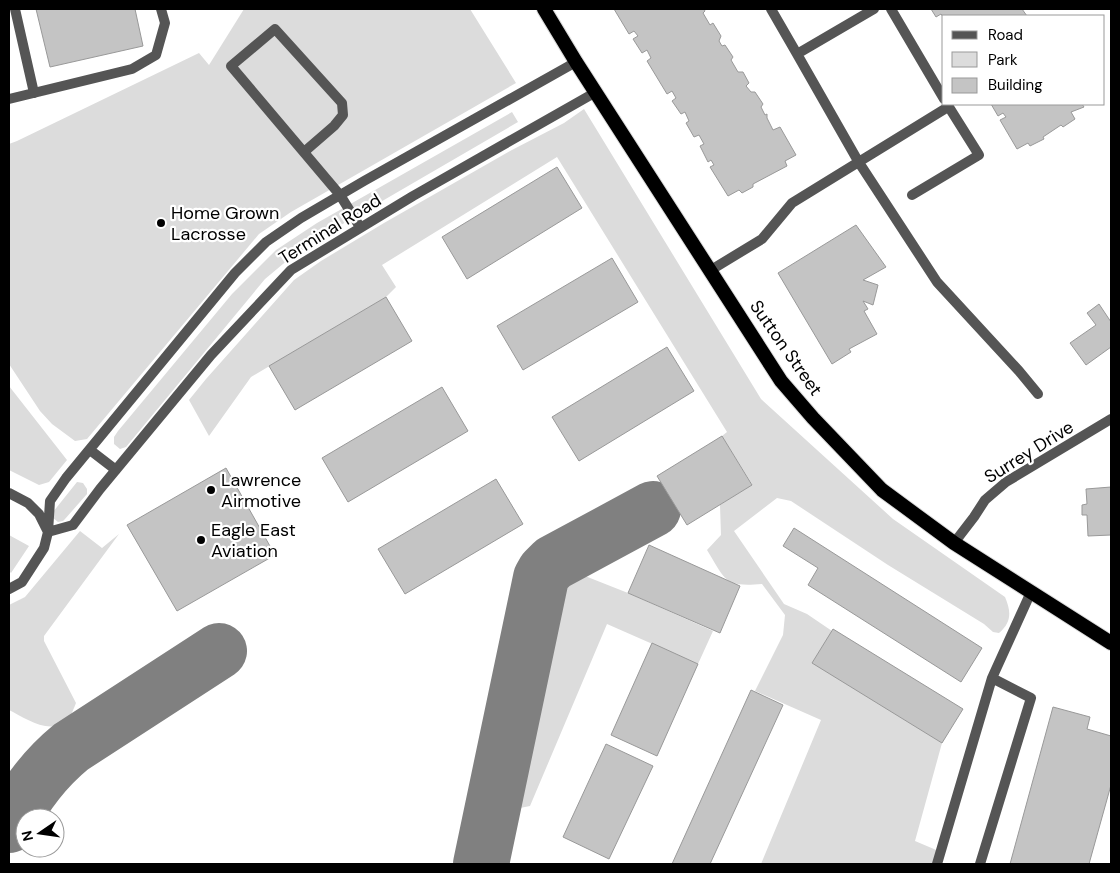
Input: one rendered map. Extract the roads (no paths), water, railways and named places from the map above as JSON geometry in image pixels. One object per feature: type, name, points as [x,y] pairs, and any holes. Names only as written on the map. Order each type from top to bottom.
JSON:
[{"type":"highway","name":"Sutton Street","points":[[544,9],[781,381],[813,418],[882,490],[954,543],[1111,643]]},
{"type":"street","points":[[15,9],[34,93]]},
{"type":"street","points":[[9,99],[132,69],[156,55],[165,23],[161,9]]},
{"type":"street","points":[[770,9],[858,161],[937,282],[1038,394]]},
{"type":"street","points":[[797,54],[874,9]]},
{"type":"street","points":[[891,9],[942,96]]},
{"type":"street","points":[[304,152],[334,126],[343,115],[342,103],[275,29],[231,66],[340,195],[360,227]]},
{"type":"street","name":"Terminal Road","points":[[576,62],[340,195],[266,242],[235,272],[66,478],[50,501],[48,532],[73,525],[211,355],[291,270],[360,227],[596,92]]},
{"type":"street","points":[[711,270],[762,239],[792,203],[943,105]]},
{"type":"street","points":[[912,196],[979,156],[947,105]]},
{"type":"street","name":"Surrey Drive","points":[[954,543],[985,500],[1006,482],[1111,419]]},
{"type":"street","points":[[90,450],[116,470]]},
{"type":"street","points":[[9,493],[28,503],[38,514],[48,532],[44,548],[22,582],[9,589]]},
{"type":"street","points":[[937,864],[992,678],[1031,592]]},
{"type":"street","points":[[980,864],[1031,698],[992,678]]},
{"type":"place","name":"Home Grown Lacrosse","points":[[161,223]]},
{"type":"place","name":"Lawrence Airmotive","points":[[211,490]]},
{"type":"place","name":"Eagle East Aviation","points":[[201,540]]}]
